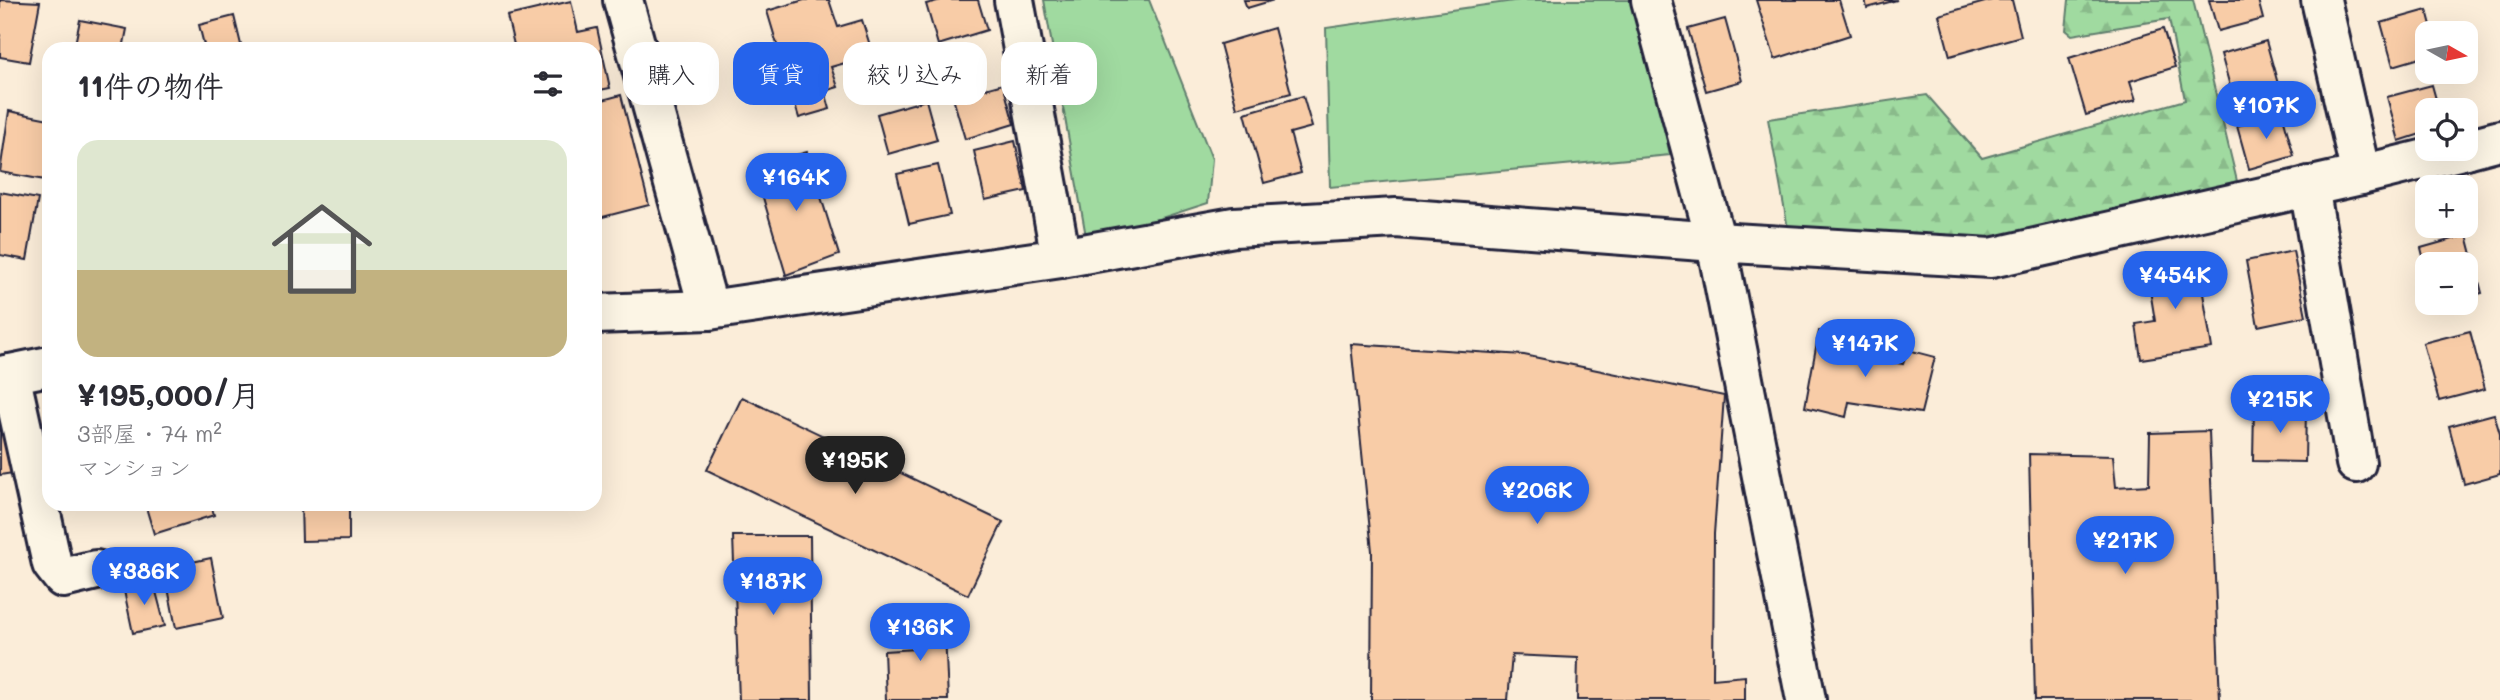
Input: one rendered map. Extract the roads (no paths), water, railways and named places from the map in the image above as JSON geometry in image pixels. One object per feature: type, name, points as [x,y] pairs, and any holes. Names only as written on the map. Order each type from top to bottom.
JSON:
[{"type":"street","points":[[623,0],[709,310]]},
{"type":"street","points":[[1014,0],[1061,258]]},
{"type":"street","points":[[1651,0],[1716,242],[1806,700]]},
{"type":"street","points":[[2320,0],[2361,175]]},
{"type":"street","points":[[2478,146],[2500,140]]},
{"type":"street","points":[[602,314],[709,310],[1061,258],[1234,227],[1396,218],[1716,242],[1991,258],[2418,161]]},
{"type":"street","points":[[2309,186],[2356,463]]},
{"type":"street","points":[[42,367],[5,375],[52,564],[63,578],[96,570]]}]
